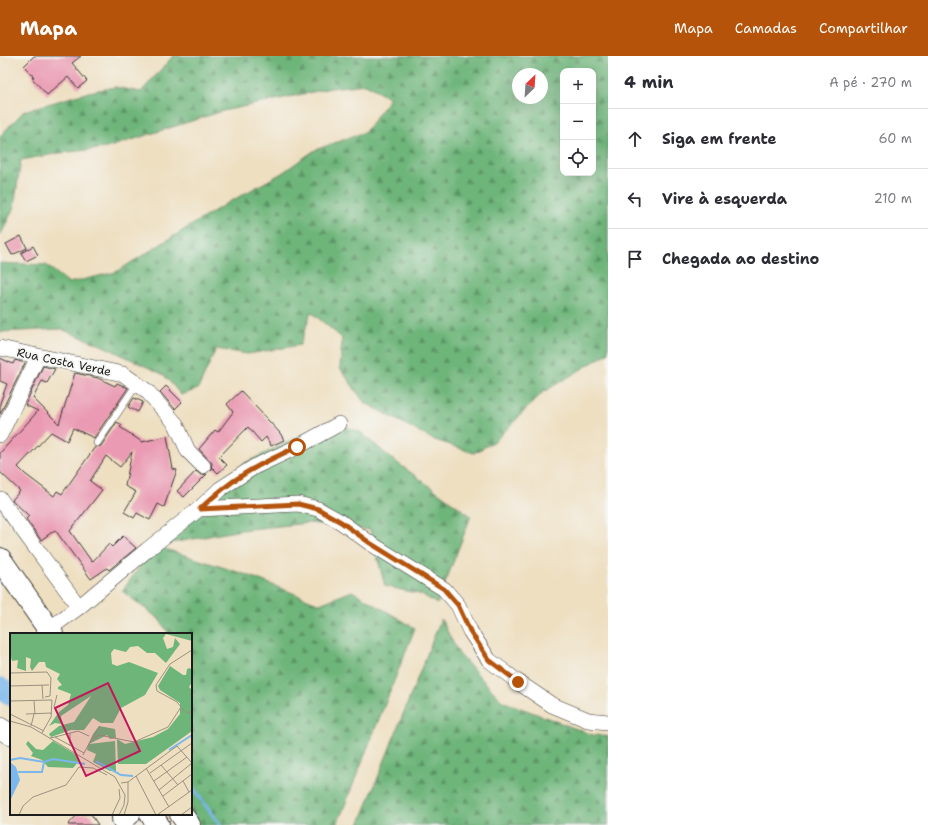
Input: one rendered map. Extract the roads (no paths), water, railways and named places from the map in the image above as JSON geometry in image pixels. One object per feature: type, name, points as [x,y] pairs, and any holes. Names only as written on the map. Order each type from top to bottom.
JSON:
[{"type":"highway","points":[[0,559],[51,632]]},
{"type":"highway","points":[[152,815],[158,825]]},
{"type":"highway","points":[[182,815],[189,825]]},
{"type":"street","name":"Rua Costa Verde","points":[[0,348],[123,374],[147,391],[176,424],[188,451],[203,466]]},
{"type":"street","points":[[0,435],[38,357]]},
{"type":"street","points":[[51,632],[147,550],[200,509],[220,489],[254,467],[297,447],[339,424]]},
{"type":"street","points":[[0,499],[79,607]]},
{"type":"street","points":[[200,509],[298,504],[318,509],[341,522],[370,543],[444,589],[458,605],[470,631],[489,660],[518,682],[552,705],[588,720],[608,722]]},
{"type":"street","points":[[0,728],[10,734]]},
{"type":"lane","points":[[97,443],[137,384]]},
{"type":"waterway","points":[[0,688],[10,694]]},
{"type":"waterway","points":[[192,786],[220,825]]}]
